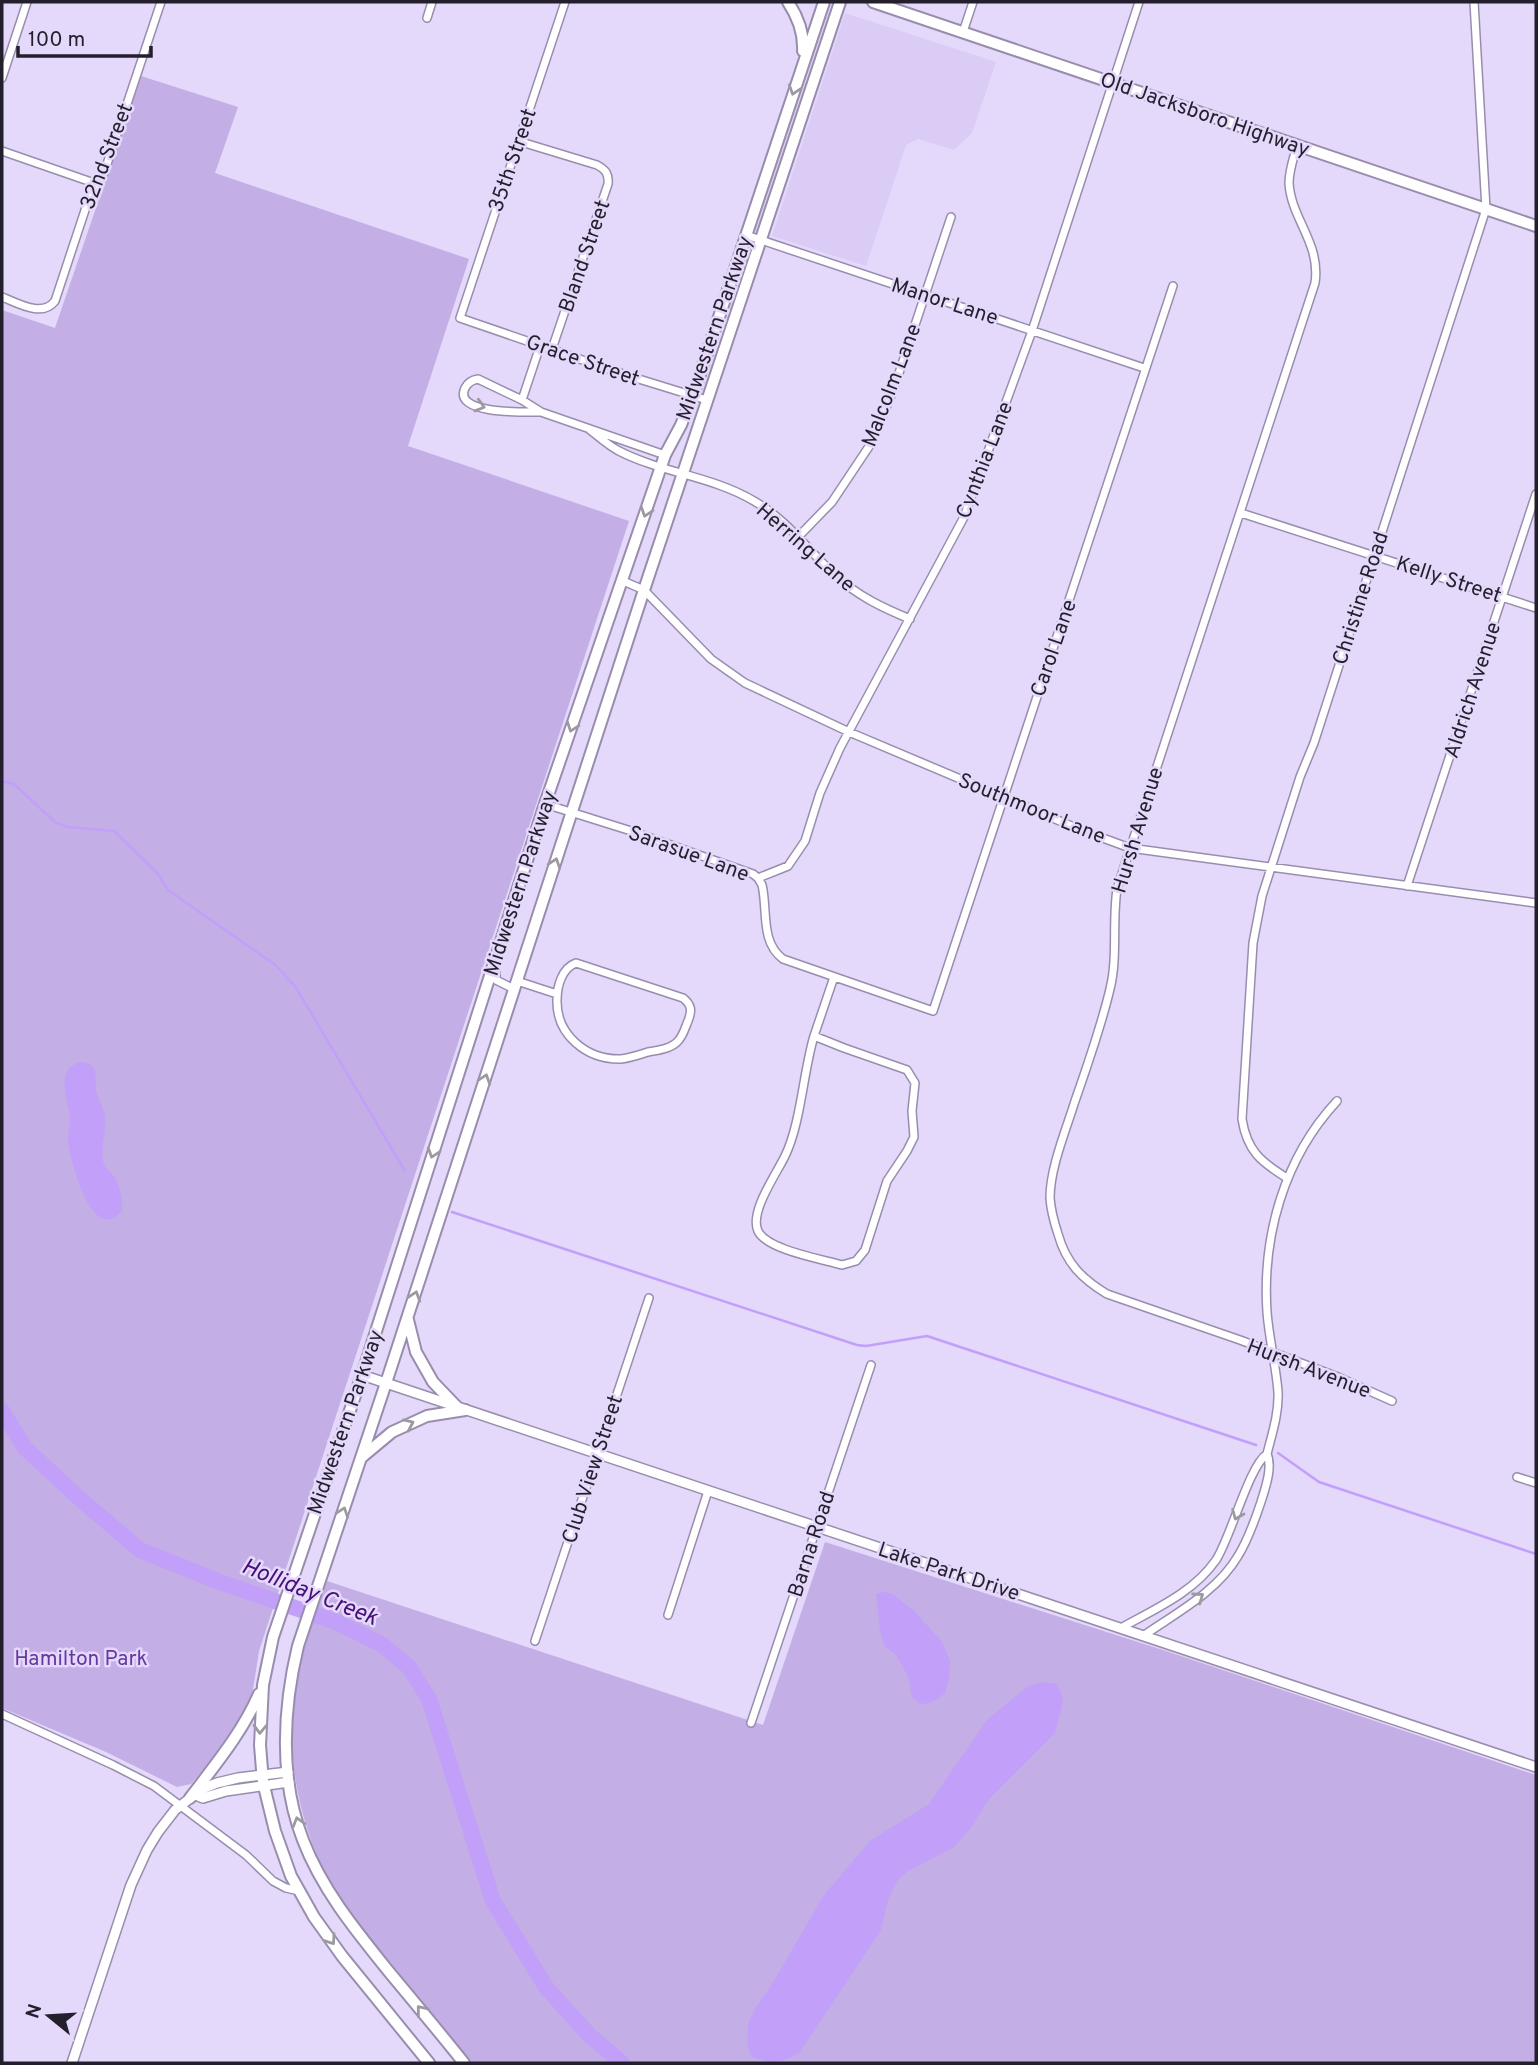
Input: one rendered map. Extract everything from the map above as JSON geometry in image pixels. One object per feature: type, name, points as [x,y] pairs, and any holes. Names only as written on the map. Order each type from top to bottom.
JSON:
[{"type":"main road","points":[[788,2],[797,16],[803,40],[802,66]]},
{"type":"main road","name":"Midwestern Parkway","points":[[429,2063],[342,1956],[299,1891],[281,1849],[263,1780],[260,1745],[263,1685],[274,1637],[296,1568],[362,1375],[545,804],[660,467],[693,396],[824,2]]},
{"type":"main road","name":"Midwestern Parkway","points":[[464,2063],[335,1902],[303,1840],[289,1777],[286,1738],[288,1699],[298,1646],[840,2]]},
{"type":"main road","name":"Old Jacksboro Highway","points":[[873,2],[1536,226]]},
{"type":"main road","points":[[408,1318],[416,1352],[433,1382],[461,1409]]},
{"type":"main road","points":[[362,1457],[392,1432],[427,1416],[461,1409]]},
{"type":"main road","points":[[189,1800],[235,1739],[263,1685]]},
{"type":"street","points":[[2,78],[27,2]]},
{"type":"street","name":"32nd Street","points":[[2,298],[37,309],[47,308],[55,301],[87,205],[104,173],[161,2]]},
{"type":"street","points":[[427,18],[432,2]]},
{"type":"street","name":"35th Street","points":[[460,318],[565,2]]},
{"type":"street","points":[[963,32],[973,2]]},
{"type":"street","name":"Cynthia Lane","points":[[758,878],[788,866],[805,841],[828,774],[964,517],[1032,331],[1139,2]]},
{"type":"street","name":"Christine Road","points":[[1287,1178],[1267,1166],[1251,1148],[1242,1119],[1253,943],[1271,867],[1314,743],[1486,209],[1474,2]]},
{"type":"street","name":"Bland Street","points":[[518,141],[597,165],[605,170],[608,178],[552,349]]},
{"type":"street","name":"Hursh Avenue","points":[[1297,145],[1289,184],[1292,200],[1316,260],[1315,283],[1117,889],[1115,958],[1111,986],[1052,1177],[1050,1196],[1052,1216],[1061,1248],[1077,1272],[1089,1283],[1118,1298],[1240,1340],[1338,1377],[1392,1401]]},
{"type":"street","points":[[2,152],[96,184]]},
{"type":"street","name":"Malcolm Lane","points":[[799,536],[832,502],[870,445],[893,391],[951,216]]},
{"type":"street","name":"Manor Lane","points":[[746,235],[1144,368]]},
{"type":"street","name":"Carol Lane","points":[[933,1011],[1173,286]]},
{"type":"street","name":"Grace Street","points":[[460,318],[707,400]]},
{"type":"street","points":[[522,400],[540,346]]},
{"type":"street","points":[[541,412],[503,412],[472,406],[463,393],[471,381],[478,379],[541,412],[665,455]]},
{"type":"street","name":"Herring Lane","points":[[589,429],[619,451],[742,495],[774,514],[845,584],[877,605],[910,619]]},
{"type":"street","name":"Aldrich Avenue","points":[[1407,886],[1536,494]]},
{"type":"street","name":"Kelly Street","points":[[1241,513],[1536,607]]},
{"type":"street","name":"Southmoor Lane","points":[[623,581],[644,590],[710,659],[745,683],[849,732],[1130,848],[1536,903]]},
{"type":"street","name":"Sarasue Lane","points":[[545,804],[744,870],[758,878],[764,892],[769,938],[777,954],[796,965],[933,1011]]},
{"type":"street","points":[[507,923],[496,980],[557,994]]},
{"type":"street","points":[[582,964],[683,998],[689,1002],[691,1009],[683,1034],[670,1047],[624,1059],[608,1058],[594,1055],[570,1038],[559,1018],[557,994],[566,969],[582,964]]},
{"type":"street","points":[[814,1036],[907,1070],[915,1083],[912,1111],[914,1137],[887,1181],[865,1250],[856,1261],[842,1265],[787,1249],[763,1236],[757,1224],[763,1196],[790,1146],[807,1060],[814,1036],[834,977]]},
{"type":"street","points":[[1143,1636],[1209,1590],[1226,1574],[1239,1555],[1264,1491],[1269,1460],[1267,1454],[1274,1429],[1278,1394],[1268,1314],[1267,1268],[1272,1235],[1287,1178],[1302,1146],[1336,1101]]},
{"type":"street","name":"Club View Street","points":[[535,1641],[649,1298]]},
{"type":"street","name":"Barna Road","points":[[751,1723],[871,1365]]},
{"type":"street","name":"Lake Park Drive","points":[[362,1375],[1536,1766]]},
{"type":"street","points":[[1121,1628],[1177,1596],[1208,1571],[1225,1544],[1262,1457],[1267,1454]]},
{"type":"street","points":[[1517,1477],[1536,1483]]},
{"type":"street","points":[[668,1615],[708,1491]]},
{"type":"street","points":[[2,1714],[189,1800],[273,1881],[299,1891]]},
{"type":"street","points":[[72,2063],[131,1885],[158,1832],[202,1789],[217,1783],[289,1777]]},
{"type":"shaded area","points":[[845,13],[996,62],[972,133],[954,150],[918,139],[906,145],[866,266],[772,236]]},
{"type":"shaded area","points":[[79,1062],[94,1067],[97,1093],[105,1122],[103,1161],[120,1190],[122,1211],[111,1219],[101,1218],[85,1197],[70,1152],[70,1115],[65,1078],[68,1070]]},
{"type":"shaded area","points":[[876,1594],[893,1594],[914,1611],[942,1642],[950,1661],[949,1679],[945,1693],[936,1700],[925,1704],[912,1697],[908,1676],[896,1655],[884,1645]]},
{"type":"shaded area","points":[[1044,1682],[1056,1684],[1063,1700],[1055,1733],[988,1800],[970,1829],[954,1847],[908,1871],[897,1881],[888,1900],[881,1930],[800,2052],[777,2062],[752,2057],[747,2044],[748,2024],[824,1895],[870,1841],[929,1804],[986,1721],[1028,1686]]},
{"type":"green space","name":"Hamilton Park","points":[[141,76],[238,107],[215,173],[469,259],[408,446],[629,521],[259,1651],[251,1702],[213,1759],[191,1784],[177,1787],[106,1752],[2,1708],[2,310],[55,328]]},
{"type":"green space","points":[[825,1542],[1166,1651],[1536,1775],[1536,2063],[472,2063],[348,1910],[326,1876],[306,1825],[293,1762],[293,1698],[303,1653],[327,1581],[763,1725]]},
{"type":"waterway","points":[[2,781],[14,784],[56,823],[68,827],[114,831],[158,874],[168,890],[274,964],[295,986],[405,1171]]},
{"type":"waterway","points":[[452,1212],[857,1345],[866,1346],[927,1336],[1256,1445]]},
{"type":"waterway","name":"Holliday Creek","points":[[2,1411],[25,1448],[140,1550],[220,1582],[336,1622],[381,1644],[409,1667],[429,1699],[493,1901],[546,1987],[589,2035],[622,2063]]},
{"type":"waterway","points":[[1278,1453],[1319,1482],[1536,1554]]}]
